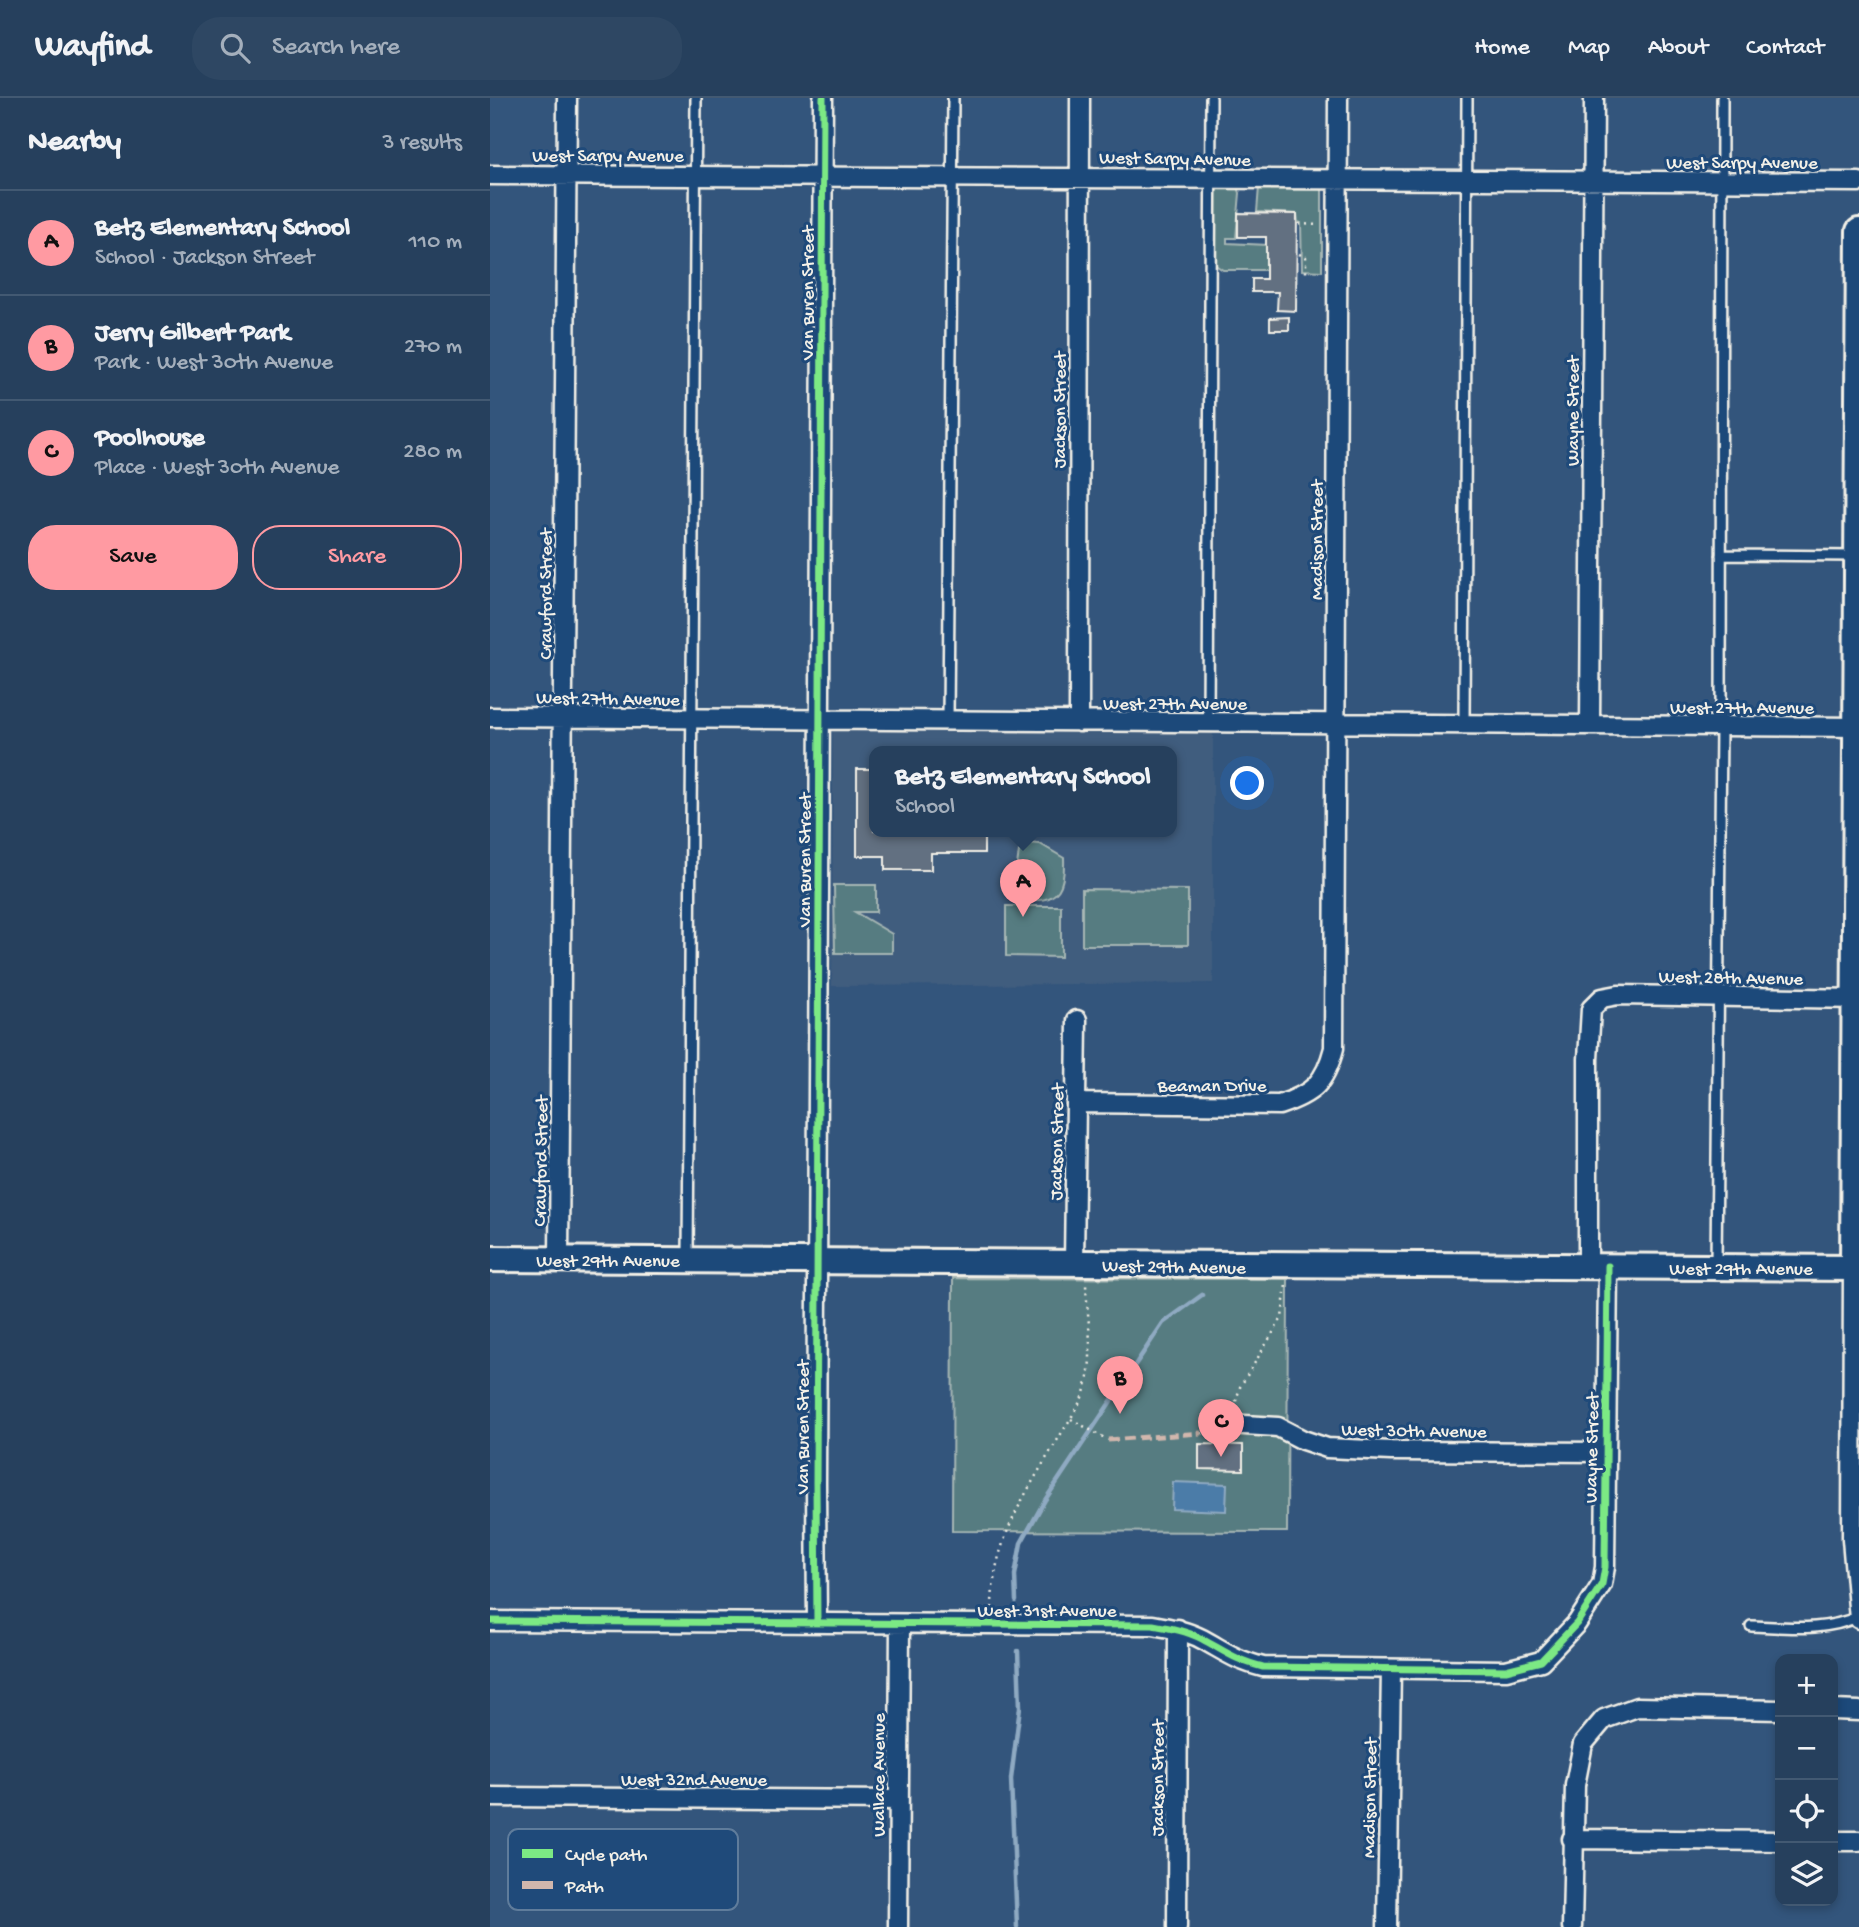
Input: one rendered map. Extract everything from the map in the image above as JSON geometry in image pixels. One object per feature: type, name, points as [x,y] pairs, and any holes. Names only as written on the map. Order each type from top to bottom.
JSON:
[{"type":"street","name":"Crawford Street","points":[[559,1259],[567,98]]},
{"type":"street","name":"Van Buren Street","points":[[817,1622],[823,98]]},
{"type":"street","name":"Jackson Street","points":[[1079,722],[1080,98]]},
{"type":"street","name":"Madison Street","points":[[1334,982],[1338,98]]},
{"type":"street","name":"Wayne Street","points":[[1590,725],[1594,98]]},
{"type":"street","name":"West Sarpy Avenue","points":[[490,174],[1859,182]]},
{"type":"street","points":[[1859,231],[1856,1349],[1852,1539],[1859,1617]]},
{"type":"street","name":"West 27th Avenue","points":[[490,717],[1857,727]]},
{"type":"street","name":"Beaman Drive","points":[[1076,1103],[1248,1106],[1279,1105],[1302,1098],[1319,1084],[1329,1068],[1334,1048],[1334,982]]},
{"type":"street","name":"West 28th Avenue","points":[[1602,998],[1618,995],[1856,999]]},
{"type":"street","name":"Wayne Street","points":[[1577,1623],[1602,1584],[1605,1567],[1605,1452],[1588,1059],[1591,1009],[1602,998]]},
{"type":"street","name":"Jackson Street","points":[[1077,1020],[1080,1264]]},
{"type":"street","name":"West 29th Avenue","points":[[490,1259],[1856,1268]]},
{"type":"street","name":"West 30th Avenue","points":[[1227,1424],[1278,1427],[1303,1440],[1327,1448],[1605,1452]]},
{"type":"street","name":"West 31st Avenue","points":[[490,1621],[1153,1625],[1178,1629],[1200,1638],[1239,1661],[1263,1667],[1506,1670],[1541,1661],[1577,1623]]},
{"type":"street","name":"Wallace Avenue","points":[[898,1927],[900,1624]]},
{"type":"street","name":"Jackson Street","points":[[1177,1927],[1178,1629]]},
{"type":"street","name":"Madison Street","points":[[1387,1927],[1391,1669]]},
{"type":"street","points":[[1572,1927],[1575,1785],[1583,1744],[1605,1719],[1637,1707],[1775,1710]]},
{"type":"street","points":[[1838,1710],[1859,1711]]},
{"type":"street","name":"West 32nd Avenue","points":[[490,1797],[897,1800]]},
{"type":"street","points":[[1572,1839],[1775,1841]]},
{"type":"street","points":[[1838,1841],[1859,1841]]},
{"type":"lane","points":[[688,1260],[696,98]]},
{"type":"lane","points":[[948,720],[953,98]]},
{"type":"lane","points":[[1208,723],[1211,98]]},
{"type":"lane","points":[[1464,724],[1467,98]]},
{"type":"lane","points":[[1716,1266],[1721,727],[1722,98]]},
{"type":"lane","points":[[1721,555],[1857,556]]},
{"type":"lane","points":[[1751,1626],[1815,1627],[1843,1623],[1859,1617]]},
{"type":"path","points":[[1299,224],[1323,225]]},
{"type":"path","points":[[1299,254],[1306,257],[1306,277]]},
{"type":"path","points":[[992,1608],[992,1583],[1002,1545],[1024,1494],[1072,1420],[1087,1382],[1089,1361],[1080,1264]]},
{"type":"path","points":[[1227,1424],[1240,1387],[1282,1318],[1287,1276]]},
{"type":"path","points":[[1072,1420],[1108,1440]]},
{"type":"shaded area","points":[[833,719],[1213,723],[1213,983],[832,986]]},
{"type":"shaded area","points":[[1173,1482],[1227,1484],[1226,1511],[1172,1509]]},
{"type":"green space","points":[[1238,187],[1240,193],[1236,238],[1227,238],[1227,243],[1268,245],[1271,270],[1223,270],[1214,264],[1214,188]]},
{"type":"green space","points":[[1259,187],[1322,187],[1322,271],[1302,270],[1301,223],[1298,222],[1297,214],[1257,212]]},
{"type":"green space","points":[[1026,843],[1040,844],[1064,858],[1062,884],[1054,895],[1048,898],[1029,900],[1014,887],[1019,851]]},
{"type":"green space","points":[[834,885],[876,885],[876,912],[855,912],[892,934],[892,953],[835,953]]},
{"type":"green space","points":[[1082,889],[1188,890],[1188,945],[1082,945]]},
{"type":"green space","points":[[1006,906],[1061,906],[1061,957],[1006,956]]},
{"type":"green space","points":[[953,1278],[1288,1279],[1287,1532],[952,1531]]},
{"type":"building","points":[[1238,213],[1297,214],[1296,311],[1277,310],[1278,292],[1252,292],[1252,279],[1266,279],[1266,237],[1238,237]]},
{"type":"building","points":[[1289,317],[1289,330],[1270,330],[1270,318]]},
{"type":"building","points":[[857,769],[869,769],[869,837],[984,838],[984,853],[931,853],[931,870],[885,870],[885,856],[857,856]]},
{"type":"building","points":[[1199,1444],[1243,1445],[1243,1470],[1199,1469]]},
{"type":"waterway","points":[[1016,1601],[1015,1575],[1021,1543],[1045,1500],[1163,1323],[1202,1295]]},
{"type":"waterway","points":[[1017,1927],[1011,1779],[1020,1707],[1018,1651]]},
{"type":"marked path","points":[[1108,1440],[1201,1433]]},
{"type":"cycle path","points":[[817,1622],[823,98]]},
{"type":"cycle path","points":[[490,1621],[1153,1625],[1190,1634],[1263,1667],[1506,1670],[1541,1661],[1577,1623],[1602,1584],[1605,1567],[1608,1266]]},
{"type":"place","name":"Betz Elementary School","points":[[1023,917]]},
{"type":"place","name":"Jerry Gilbert Park","points":[[1120,1414]]},
{"type":"place","name":"Poolhouse","points":[[1221,1457]]}]
